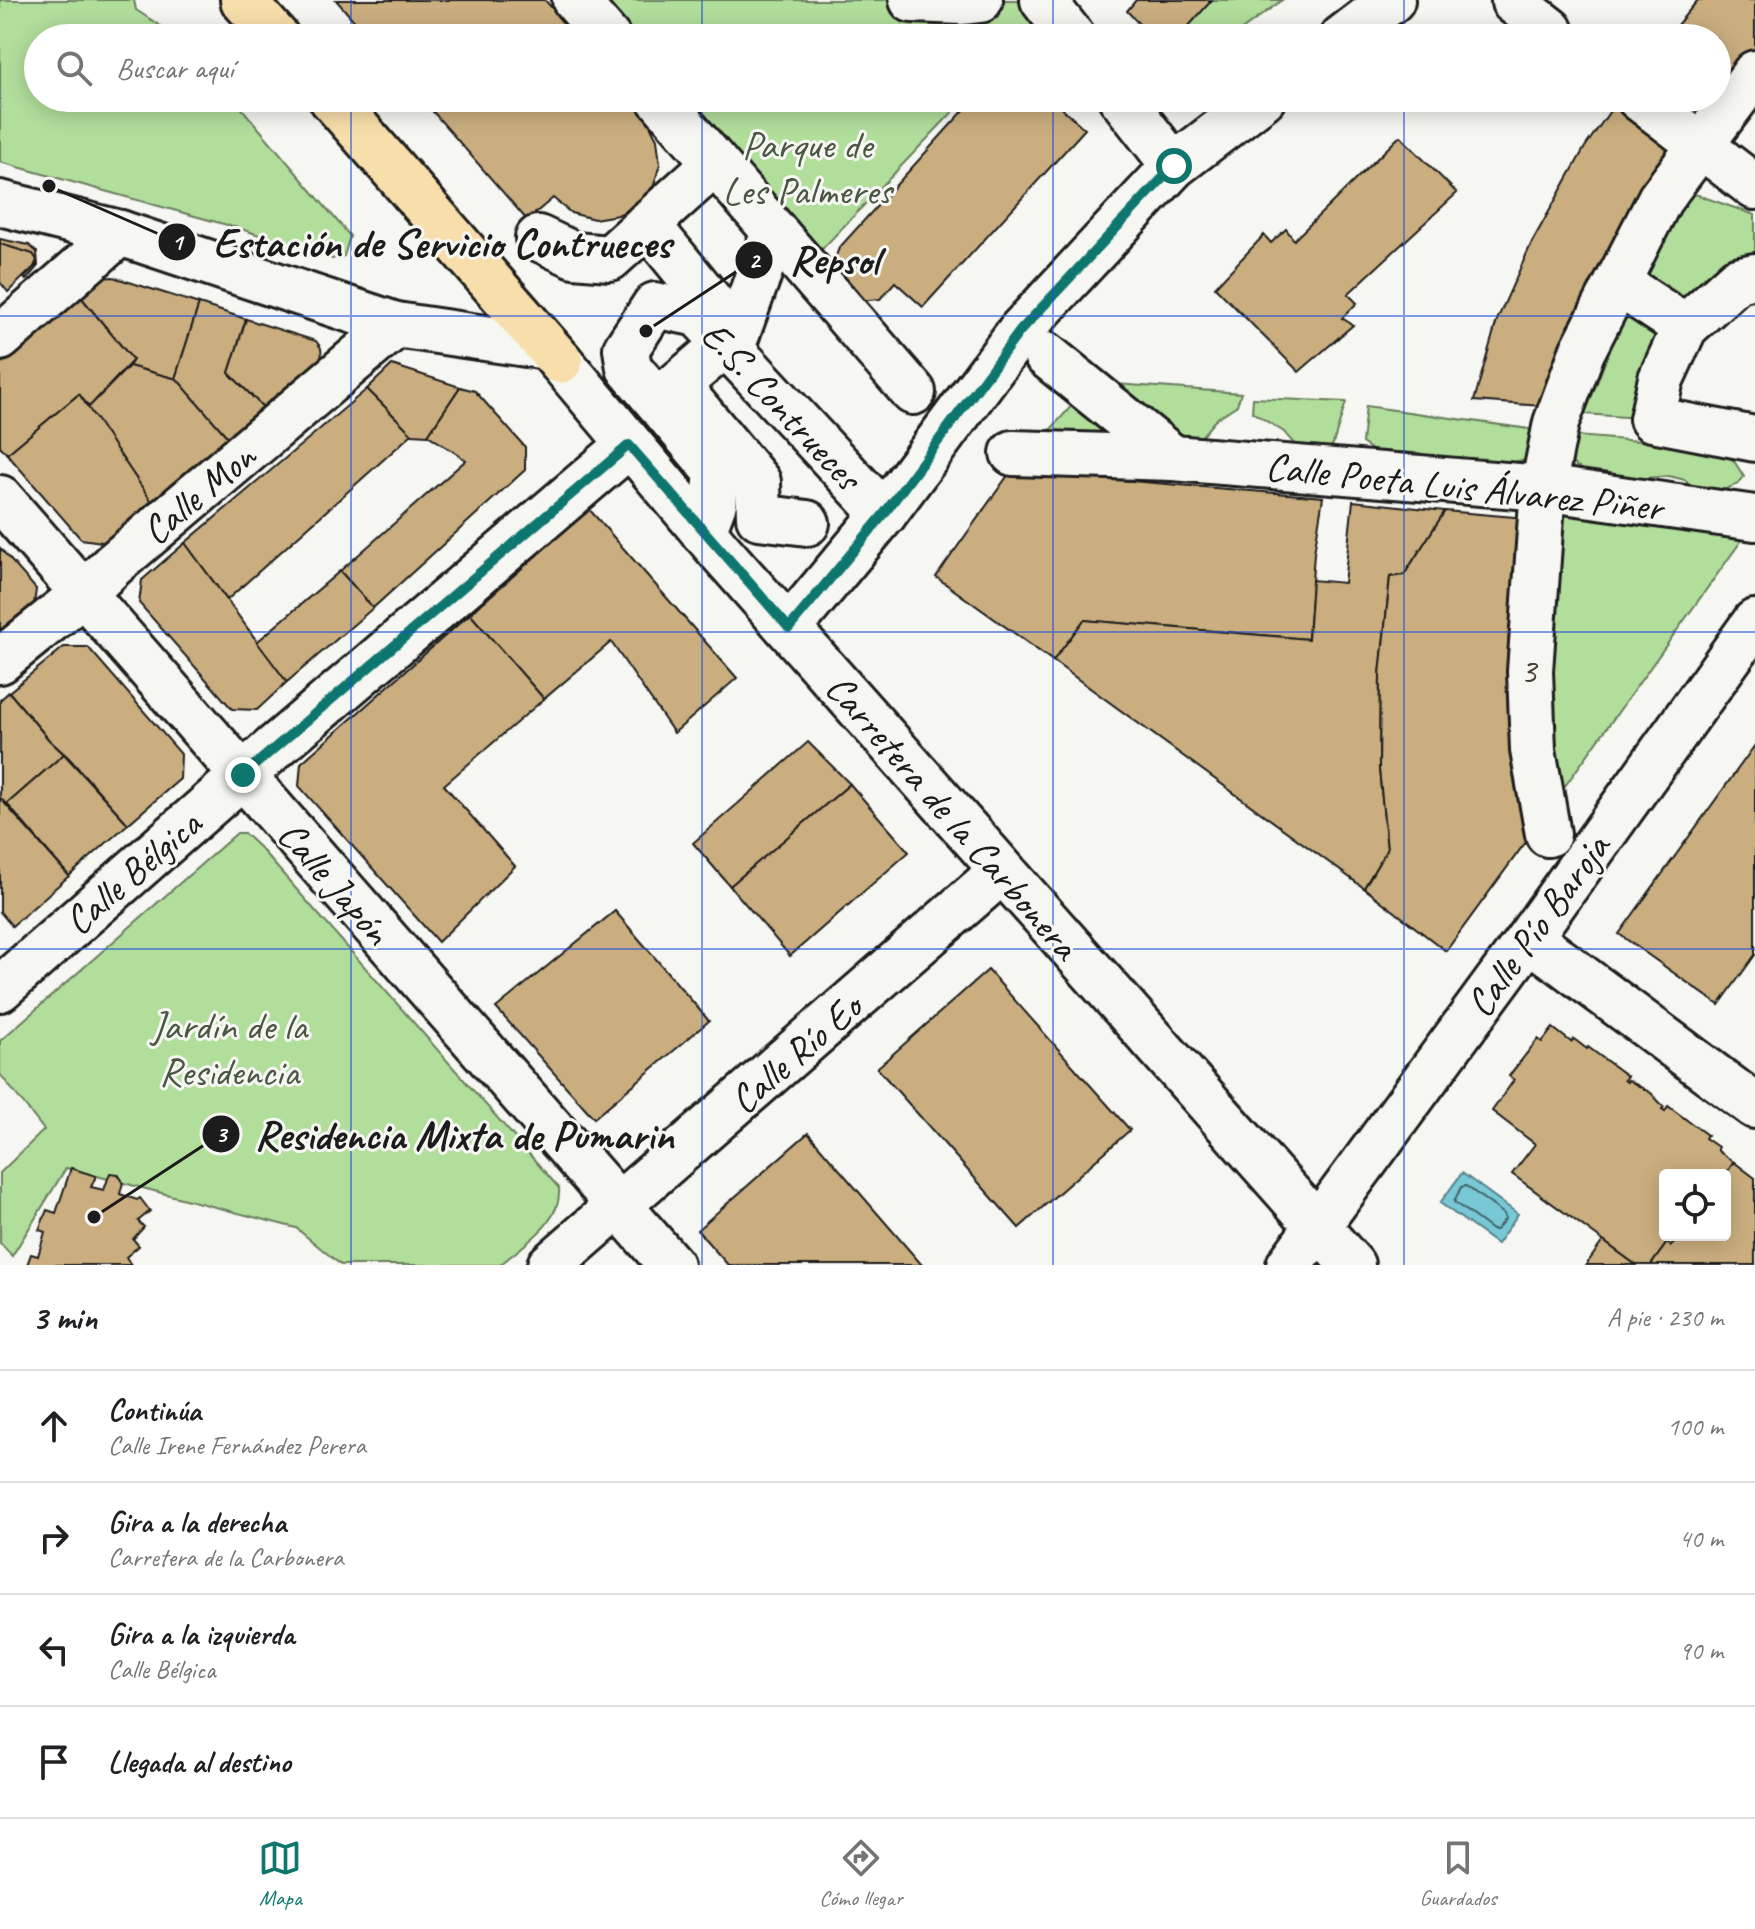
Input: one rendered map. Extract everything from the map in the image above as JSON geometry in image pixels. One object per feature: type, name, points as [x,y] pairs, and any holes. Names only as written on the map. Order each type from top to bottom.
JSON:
[{"type":"main road","points":[[243,0],[264,24]]},
{"type":"main road","points":[[343,112],[554,354]]},
{"type":"street","points":[[575,0],[596,24]]},
{"type":"street","points":[[912,0],[980,0]]},
{"type":"street","points":[[1043,0],[1062,24]]},
{"type":"street","points":[[1360,24],[1392,0]]},
{"type":"street","points":[[1514,2],[1542,24]]},
{"type":"street","points":[[1731,104],[1755,73]]},
{"type":"street","points":[[671,112],[913,392]]},
{"type":"street","points":[[1132,112],[1174,166]]},
{"type":"street","points":[[789,628],[884,514],[1020,331],[1174,166],[1245,112]]},
{"type":"street","points":[[1657,112],[1755,187]]},
{"type":"street","points":[[1548,834],[1533,750],[1530,671],[1543,488],[1561,409],[1582,352],[1660,199],[1725,112]]},
{"type":"street","points":[[538,238],[574,255],[610,258],[715,163]]},
{"type":"street","points":[[0,203],[120,233],[396,325],[554,354]]},
{"type":"street","points":[[647,224],[731,339]]},
{"type":"street","points":[[774,232],[731,339],[677,385],[758,482],[759,517],[807,523]]},
{"type":"street","points":[[0,338],[120,233]]},
{"type":"street","points":[[1755,276],[1737,280],[1685,327],[1661,379],[1652,419],[1755,439]]},
{"type":"street","points":[[1618,283],[1685,327]]},
{"type":"street","name":"E.S. Contrueces","points":[[703,532],[714,503],[717,472],[629,368],[626,349],[655,305],[698,314],[731,339],[884,514]]},
{"type":"street","name":"Calle Mon","points":[[0,661],[84,593],[124,555],[396,325]]},
{"type":"street","name":"Carretera de la Carbonera","points":[[554,354],[703,532],[1352,1265]]},
{"type":"street","points":[[1046,355],[1173,458]]},
{"type":"street","name":"Calle Bélgica","points":[[0,989],[243,775],[629,445]]},
{"type":"street","name":"Calle Poeta Luis Álvarez Piñer","points":[[1013,453],[1173,458],[1543,488],[1755,518]]},
{"type":"street","name":"Calle Japón","points":[[0,498],[671,1265]]},
{"type":"street","name":"Calle Pío Baroja","points":[[1289,1265],[1529,938],[1755,622]]},
{"type":"street","name":"Calle Río Eo","points":[[550,1265],[1002,871]]},
{"type":"street","points":[[1529,938],[1755,1106]]},
{"type":"green space","points":[[0,0],[134,0],[136,10],[158,24],[24,24],[24,112],[245,112],[350,236],[344,256],[332,259],[238,228],[0,162]]},
{"type":"green space","name":"Parque de Les Palmeres","points":[[575,0],[1043,0],[1048,6],[1033,24],[596,24]]},
{"type":"green space","points":[[1212,0],[1282,0],[1250,24],[1191,24]]},
{"type":"green space","name":"Parque de Les Palmeres","points":[[671,112],[953,112],[805,267]]},
{"type":"green space","points":[[1689,192],[1755,215],[1755,271],[1687,314],[1636,287]]},
{"type":"green space","points":[[1628,302],[1680,337],[1652,419],[1585,414]]},
{"type":"green space","points":[[1101,383],[1241,393],[1237,405],[1216,419],[1201,437],[1189,445]]},
{"type":"green space","points":[[1081,395],[1139,441],[1043,438]]},
{"type":"green space","points":[[1253,398],[1346,402],[1333,444],[1323,458],[1308,460],[1284,432],[1252,412]]},
{"type":"green space","points":[[1366,406],[1550,432],[1542,460],[1517,461],[1489,470],[1418,453],[1374,451],[1362,443]]},
{"type":"green space","points":[[1575,436],[1715,447],[1734,461],[1744,477],[1738,484],[1712,495],[1694,489],[1685,480],[1669,476],[1600,482],[1570,462]]},
{"type":"green space","points":[[1564,513],[1749,530],[1560,793],[1552,688],[1554,618]]},
{"type":"green space","name":"Jardín de la Residencia","points":[[237,833],[244,833],[261,849],[559,1188],[558,1200],[548,1222],[500,1265],[341,1265],[296,1228],[66,1168],[12,1256],[0,1243],[0,1173],[44,1130],[0,1074],[0,1041]]},
{"type":"water","points":[[1462,1173],[1518,1214],[1497,1244],[1440,1203]]},
{"type":"building","points":[[336,0],[545,0],[566,24],[357,24]]},
{"type":"building","points":[[1136,0],[1212,0],[1191,24],[1139,24],[1127,11]]},
{"type":"building","points":[[1698,0],[1755,0],[1755,62],[1731,104],[1731,24],[1678,24]]},
{"type":"building","points":[[433,112],[642,112],[657,139],[660,164],[654,185],[638,205],[618,215],[594,219],[571,213],[553,198],[527,220]]},
{"type":"building","points":[[962,112],[1066,112],[1085,129],[923,307],[895,282],[880,299],[857,301],[831,269],[839,248]]},
{"type":"building","points":[[1609,112],[1726,112],[1557,407],[1474,401],[1497,320],[1532,242],[1585,147]]},
{"type":"building","points":[[1400,136],[1457,193],[1348,294],[1357,303],[1342,318],[1353,325],[1299,372],[1215,287],[1264,235],[1271,243],[1286,229],[1294,240]]},
{"type":"building","points":[[0,239],[29,245],[37,252],[38,266],[26,280],[24,278],[37,260],[33,254],[0,244]]},
{"type":"building","points":[[0,244],[33,254],[37,260],[34,267],[8,292],[0,282]]},
{"type":"building","points":[[113,277],[199,304],[175,379],[129,366],[133,360],[80,296],[102,278]]},
{"type":"building","points":[[80,296],[133,360],[89,407],[79,394],[7,454],[0,446],[0,364]]},
{"type":"building","points":[[199,304],[246,319],[229,373],[266,410],[230,440],[175,379]]},
{"type":"building","points":[[246,319],[316,341],[321,348],[322,359],[266,410],[229,373]]},
{"type":"building","points":[[392,365],[460,387],[428,435],[412,434],[367,389]]},
{"type":"building","points":[[129,366],[177,379],[230,440],[154,505],[88,408]]},
{"type":"building","points":[[460,387],[475,391],[525,447],[525,470],[373,608],[340,571],[466,460],[428,435]]},
{"type":"building","points":[[367,389],[412,434],[227,600],[185,543]]},
{"type":"building","points":[[79,394],[154,505],[109,543],[81,539],[7,454]]},
{"type":"building","points":[[1011,471],[1323,497],[1314,553],[1308,639],[1084,620],[1053,661],[936,577]]},
{"type":"building","points":[[1353,501],[1445,511],[1404,575],[1390,577],[1380,675],[1379,769],[1387,849],[1364,888],[1053,661],[1084,620],[1308,639],[1312,580],[1344,583]]},
{"type":"building","points":[[589,509],[737,678],[674,733],[611,642],[544,699],[470,614]]},
{"type":"building","points":[[1445,511],[1538,519],[1544,817],[1446,951],[1364,888],[1387,849],[1379,769],[1380,675],[1390,577],[1404,575]]},
{"type":"building","points":[[185,543],[287,682],[257,710],[232,709],[139,603],[142,580]]},
{"type":"building","points":[[0,548],[36,589],[34,605],[0,634]]},
{"type":"building","points":[[340,571],[373,608],[287,682],[257,642]]},
{"type":"building","points":[[470,614],[544,699],[444,785],[515,866],[438,942],[299,786],[301,763]]},
{"type":"building","points":[[64,647],[88,647],[181,754],[180,779],[128,824],[49,740],[9,692]]},
{"type":"building","points":[[9,692],[64,754],[7,804],[0,798],[0,700]]},
{"type":"building","points":[[808,742],[850,784],[730,886],[693,843]]},
{"type":"building","points":[[1755,745],[1755,955],[1719,1005],[1619,934]]},
{"type":"building","points":[[64,754],[128,824],[69,876],[7,804]]},
{"type":"building","points":[[850,784],[909,852],[790,956],[730,886]]},
{"type":"building","points":[[0,798],[69,876],[12,926],[0,912]]},
{"type":"building","points":[[615,911],[709,1021],[594,1118],[496,1008]]},
{"type":"building","points":[[988,970],[1130,1130],[1019,1228],[877,1068]]},
{"type":"building","points":[[1553,1028],[1571,1042],[1574,1039],[1588,1047],[1627,1076],[1624,1080],[1651,1093],[1664,1107],[1662,1109],[1665,1111],[1668,1106],[1707,1135],[1705,1138],[1718,1147],[1718,1151],[1734,1162],[1729,1169],[1659,1169],[1659,1241],[1675,1241],[1671,1246],[1667,1243],[1651,1265],[1636,1265],[1512,1174],[1535,1144],[1492,1111],[1514,1080],[1509,1076],[1538,1039],[1542,1042]]},
{"type":"building","points":[[808,1133],[922,1265],[728,1265],[697,1230]]},
{"type":"building","points":[[1734,1162],[1755,1178],[1755,1265],[1651,1265],[1667,1243],[1671,1246],[1675,1241],[1731,1241],[1729,1169]]},
{"type":"building","points":[[71,1168],[96,1176],[91,1187],[104,1190],[110,1173],[118,1174],[123,1182],[120,1194],[137,1200],[140,1198],[150,1211],[138,1221],[144,1227],[133,1239],[139,1246],[126,1257],[131,1265],[27,1265],[31,1254],[38,1256],[45,1232],[39,1230],[47,1210],[56,1213]]},
{"type":"building","points":[[1603,1241],[1636,1265],[1586,1265]]},
{"type":"place","name":"Estación de Servicio Contrueces","points":[[49,186]]},
{"type":"place","name":"Repsol","points":[[646,331]]},
{"type":"place","name":"Residencia Mixta de Pumarin","points":[[94,1217]]},
{"type":"route","points":[[243,775],[629,445],[789,628],[884,514],[1020,331],[1174,166]]}]
